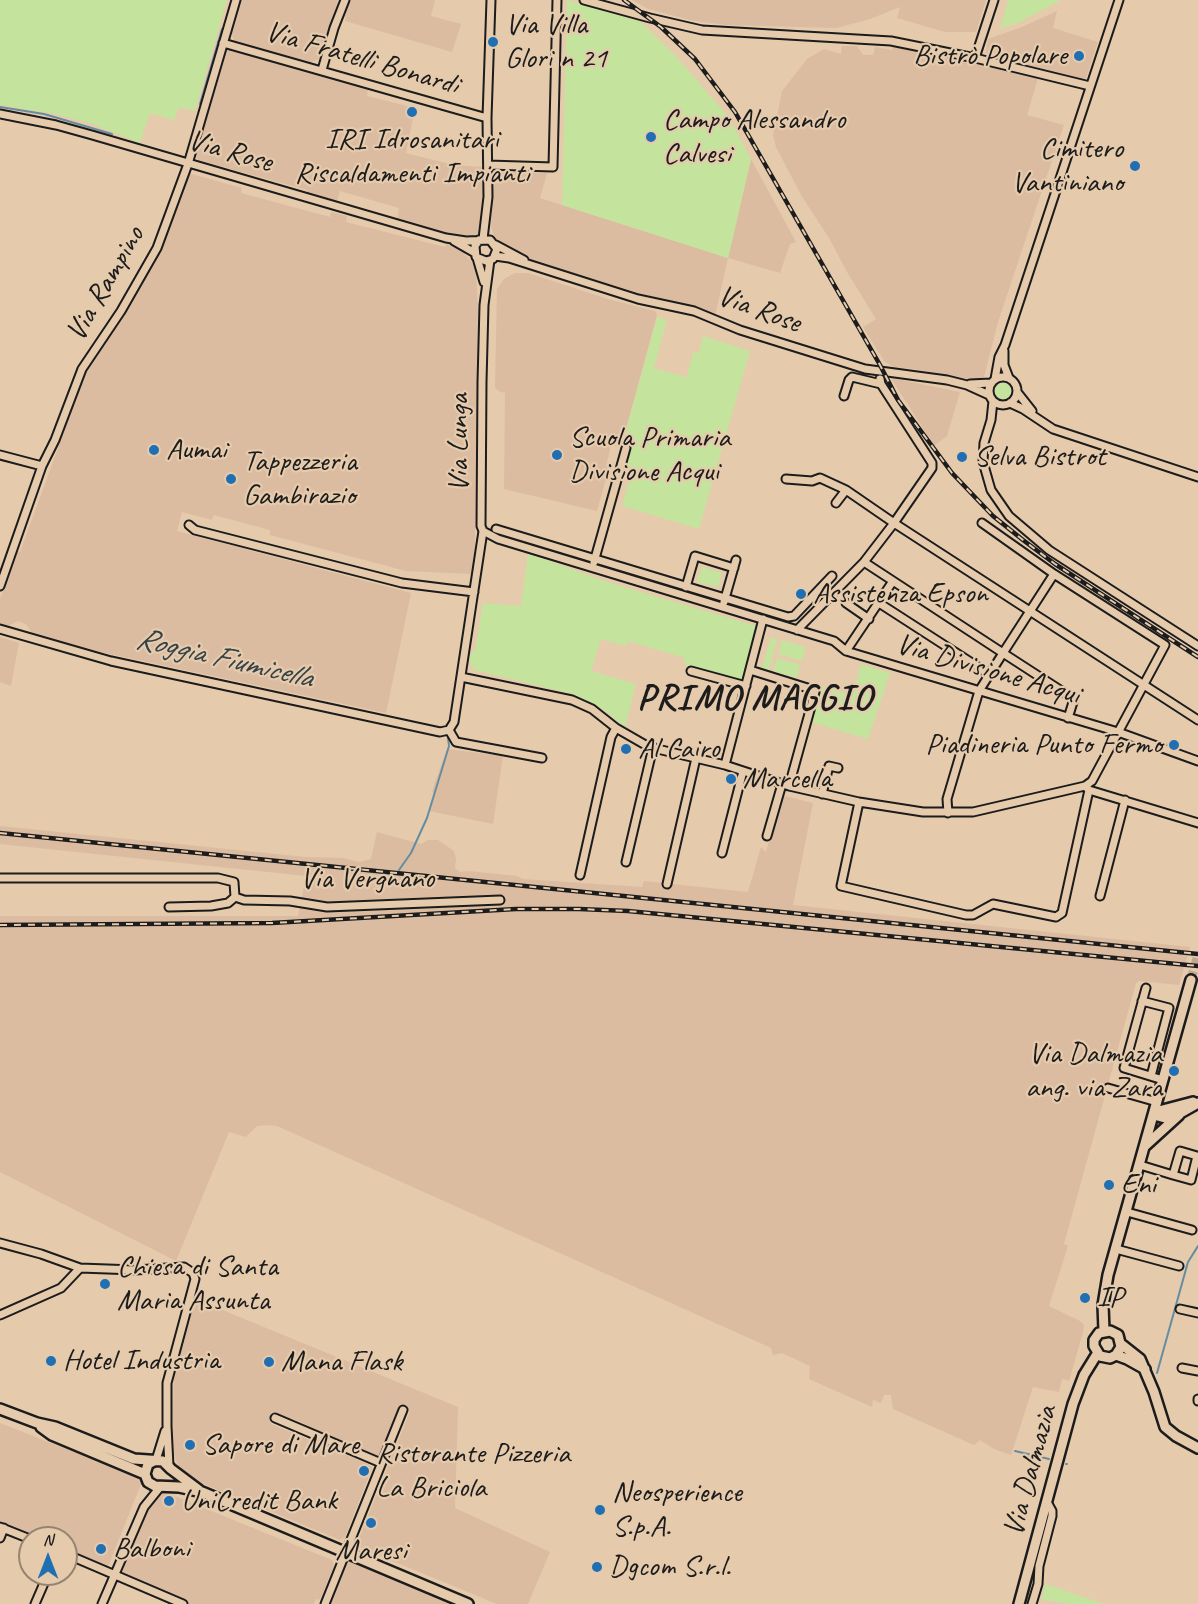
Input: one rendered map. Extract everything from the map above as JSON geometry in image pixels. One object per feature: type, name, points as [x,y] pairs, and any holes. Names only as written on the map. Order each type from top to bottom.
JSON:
[{"type":"main road","points":[[1104,1331],[1104,1298],[1116,1249],[1191,980]]},
{"type":"main road","points":[[1157,1105],[1166,1101],[1195,1102]]},
{"type":"main road","points":[[1157,1105],[1195,1102]]},
{"type":"main road","points":[[1145,1146],[1195,1102]]},
{"type":"main road","points":[[1157,1105],[1168,1118],[1180,1114]]},
{"type":"main road","points":[[1145,1369],[1116,1355],[1106,1358],[1097,1354],[1094,1340],[1099,1333],[1104,1331],[1116,1333],[1121,1344],[1140,1359],[1145,1369],[1164,1427],[1198,1448]]},
{"type":"main road","points":[[1116,1355],[1121,1344]]},
{"type":"main road","name":"Via Dalmazia","points":[[1019,1604],[1073,1404],[1084,1376],[1097,1354]]},
{"type":"main road","points":[[0,1409],[37,1423],[56,1427],[134,1459],[163,1461],[202,1492],[468,1604]]},
{"type":"main road","points":[[37,1423],[52,1435],[146,1478],[155,1486],[202,1492]]},
{"type":"main road","points":[[146,1478],[148,1464],[155,1460]]},
{"type":"main road","points":[[162,1486],[171,1478],[170,1468]]},
{"type":"street","name":"Via Rampino","points":[[0,586],[42,466],[55,440],[82,369],[121,311],[157,248],[188,164],[236,0]]},
{"type":"street","points":[[322,70],[345,0]]},
{"type":"street","points":[[487,216],[495,243],[492,258],[482,261],[476,255],[475,246],[481,240],[487,216],[487,118],[491,0]]},
{"type":"street","points":[[488,165],[553,167],[557,0]]},
{"type":"street","points":[[584,0],[702,30],[877,39],[975,58],[1090,86]]},
{"type":"street","points":[[975,58],[994,0]]},
{"type":"street","points":[[1119,0],[1005,345],[999,357],[993,381],[991,420],[984,443],[983,462],[991,490],[1009,516],[1049,550],[1198,646]]},
{"type":"street","name":"Via Fratelli Bonardi","points":[[224,43],[487,118]]},
{"type":"street","name":"Via Rose","points":[[0,114],[56,125],[446,238],[481,240]]},
{"type":"street","name":"Via Rose","points":[[446,238],[476,255]]},
{"type":"street","points":[[481,240],[495,243]]},
{"type":"street","name":"Via Rose","points":[[495,243],[537,267]]},
{"type":"street","name":"Via Lunga","points":[[449,730],[454,722],[483,531],[481,489],[485,294],[483,274],[476,255]]},
{"type":"street","name":"Via Rose","points":[[492,258],[537,267],[638,299],[694,311],[740,330],[865,369],[967,385],[993,381]]},
{"type":"street","name":"Via Lunga","points":[[485,294],[492,258]]},
{"type":"street","points":[[1005,345],[1004,365],[1009,378],[1041,423]]},
{"type":"street","points":[[797,630],[864,562],[932,468],[931,461],[881,381],[852,377],[844,396]]},
{"type":"street","points":[[993,381],[1000,377],[1009,378]]},
{"type":"street","name":"Via Rose","points":[[967,385],[991,398]]},
{"type":"street","points":[[991,420],[1016,397],[1017,392]]},
{"type":"street","points":[[991,398],[1023,409],[1041,423],[1060,432],[1198,477]]},
{"type":"street","points":[[592,568],[626,448]]},
{"type":"street","points":[[0,454],[42,466]]},
{"type":"street","points":[[786,479],[812,482],[820,478],[846,490],[1198,720]]},
{"type":"street","points":[[836,503],[846,490]]},
{"type":"street","points":[[859,802],[841,886],[966,915],[973,915],[993,904],[1056,917],[1062,913],[1087,788],[1165,645],[1054,574],[982,523]]},
{"type":"street","points":[[189,525],[195,530],[402,583],[474,592]]},
{"type":"street","points":[[496,529],[791,618],[832,576]]},
{"type":"street","name":"Via Divisione Acqui","points":[[483,531],[489,536],[834,641],[846,651],[1118,732],[1198,761]]},
{"type":"street","points":[[686,587],[695,556],[735,564],[722,607]]},
{"type":"street","points":[[864,562],[1074,699],[1068,718]]},
{"type":"street","points":[[948,813],[947,799],[979,692],[1054,574]]},
{"type":"street","points":[[846,651],[893,581]]},
{"type":"street","points":[[818,591],[827,599]]},
{"type":"street","points":[[846,603],[869,619]]},
{"type":"street","points":[[879,603],[989,674]]},
{"type":"street","points":[[725,765],[768,612]]},
{"type":"street","points":[[0,628],[111,661],[440,732],[449,730],[456,741],[543,758]]},
{"type":"street","points":[[750,670],[815,692],[767,836]]},
{"type":"street","points":[[692,671],[746,686]]},
{"type":"street","points":[[461,677],[572,700],[592,709],[635,740],[653,747],[725,765],[785,785],[859,802],[923,812],[974,812],[1087,788],[1198,823]]},
{"type":"street","points":[[580,875],[611,737],[616,728]]},
{"type":"street","points":[[626,862],[653,747]]},
{"type":"street","points":[[667,884],[696,758]]},
{"type":"street","points":[[822,794],[829,766],[838,768]]},
{"type":"street","points":[[722,853],[743,771]]},
{"type":"street","points":[[1100,896],[1125,800]]},
{"type":"street","points":[[0,878],[218,878],[234,882],[235,897]]},
{"type":"street","name":"Via Vergnano","points":[[169,907],[221,906],[235,897],[244,900],[290,901],[327,907],[500,900]]},
{"type":"street","points":[[1146,988],[1124,1068],[1163,1080]]},
{"type":"street","points":[[1142,1001],[1169,1008],[1151,1076]]},
{"type":"street","points":[[1108,1088],[1157,1105]]},
{"type":"street","points":[[1140,1165],[1173,1175],[1191,1180],[1197,1156],[1180,1151],[1173,1175]]},
{"type":"street","points":[[1127,1212],[1192,1230]]},
{"type":"street","points":[[0,1243],[80,1268],[135,1270],[183,1267],[193,1273],[195,1279],[167,1383],[170,1468]]},
{"type":"street","points":[[1116,1249],[1179,1266]]},
{"type":"street","points":[[0,1315],[61,1288],[80,1268]]},
{"type":"street","points":[[1180,1309],[1198,1313]]},
{"type":"street","points":[[1182,1368],[1198,1371]]},
{"type":"street","points":[[324,1604],[403,1410]]},
{"type":"street","points":[[275,1418],[381,1462]]},
{"type":"street","points":[[155,1460],[167,1425]]},
{"type":"street","points":[[102,1604],[144,1507],[149,1492],[146,1478]]},
{"type":"street","points":[[144,1507],[162,1486]]},
{"type":"street","points":[[1032,1604],[1052,1516],[1047,1502]]},
{"type":"street","points":[[0,1538],[2,1528],[18,1534]]},
{"type":"street","points":[[78,1559],[183,1604]]},
{"type":"street","points":[[35,1604],[43,1586]]},
{"type":"shaded area","points":[[240,0],[338,0],[320,58],[310,63],[234,41],[231,31]]},
{"type":"shaded area","points":[[350,0],[435,0],[431,16],[461,24],[452,52],[345,21],[344,16]]},
{"type":"shaded area","points":[[632,0],[986,0],[976,32],[945,32],[897,18],[900,7],[870,19],[836,28],[726,25],[694,21],[648,9]]},
{"type":"shaded area","points":[[1057,11],[1053,28],[1098,42],[1086,78],[1082,80],[993,58],[986,53],[988,39]]},
{"type":"shaded area","points":[[842,46],[857,46],[863,55],[873,55],[875,47],[892,50],[893,47],[1039,75],[1027,115],[1064,125],[998,322],[984,377],[980,380],[962,380],[914,369],[895,368],[884,361],[863,327],[876,319],[801,195],[776,147],[773,135],[782,91],[807,59],[824,49],[841,54]]},
{"type":"shaded area","points":[[225,47],[368,88],[367,96],[415,108],[406,153],[453,165],[485,167],[484,213],[479,233],[465,239],[397,220],[399,208],[340,191],[337,201],[307,193],[307,190],[198,160],[196,155]]},
{"type":"shaded area","points":[[751,159],[796,242],[790,244],[780,273],[728,258]]},
{"type":"shaded area","points":[[492,172],[547,173],[540,198],[728,258],[715,316],[710,312],[682,303],[658,299],[527,259],[500,245],[493,234],[491,226]]},
{"type":"shaded area","points":[[188,173],[242,188],[241,193],[330,217],[331,212],[347,216],[346,222],[445,247],[447,244],[463,252],[476,271],[478,312],[475,552],[471,574],[406,571],[270,535],[270,530],[214,515],[212,520],[182,512],[177,531],[411,593],[386,713],[58,643],[34,636],[26,624],[18,621],[6,627],[0,625],[0,599],[17,551],[20,552],[87,369],[148,273],[166,237],[164,235],[166,230],[169,231]]},
{"type":"shaded area","points":[[515,273],[528,273],[608,299],[655,311],[657,315],[621,447],[611,445],[606,466],[609,468],[597,511],[504,489],[505,393],[498,391],[495,387],[497,289],[504,279]]},
{"type":"shaded area","points":[[891,378],[960,392],[947,436],[934,446]]},
{"type":"shaded area","points":[[0,637],[19,643],[11,686],[0,682]]},
{"type":"shaded area","points":[[447,749],[503,756],[493,824],[429,811],[434,794],[432,791]]},
{"type":"shaded area","points":[[781,795],[813,803],[793,905],[1190,947],[1179,985],[1139,981],[1136,983],[1064,1244],[1068,1246],[1049,1306],[1080,1321],[1084,1325],[1083,1332],[1069,1381],[1062,1379],[1059,1392],[1033,1387],[1011,1455],[994,1449],[980,1440],[974,1445],[893,1409],[891,1395],[884,1395],[881,1403],[873,1400],[872,1407],[809,1379],[810,1366],[782,1353],[773,1355],[771,1348],[277,1126],[257,1126],[246,1137],[229,1132],[176,1261],[0,1172],[0,916],[298,916],[306,876],[0,844],[0,826],[306,857],[343,858],[359,862],[371,859],[377,832],[421,844],[428,840],[438,840],[454,851],[455,868],[460,872],[517,876],[523,879],[642,887],[644,881],[748,892],[761,847],[766,852]]},
{"type":"shaded area","points":[[196,1299],[458,1407],[455,1508],[550,1552],[528,1604],[497,1604],[356,1546],[410,1411],[400,1407],[378,1456],[306,1428],[305,1424],[291,1418],[287,1420],[274,1416],[271,1424],[368,1464],[372,1468],[345,1537],[340,1540],[184,1474],[177,1464],[172,1446],[174,1374]]},
{"type":"shaded area","points":[[0,1423],[143,1479],[108,1567],[78,1556],[78,1526],[18,1526],[18,1531],[0,1523]]},
{"type":"shaded area","points":[[157,1489],[332,1560],[334,1565],[320,1600],[316,1599],[314,1604],[190,1604],[121,1575]]},
{"type":"shaded area","points":[[348,1560],[453,1604],[328,1604]]},
{"type":"green space","points":[[0,0],[227,0],[195,111],[179,107],[174,120],[150,113],[140,143],[90,123],[55,114],[0,105]]},
{"type":"green space","name":"Campo Alessandro Calvesi","points":[[567,0],[641,22],[675,55],[727,115],[751,159],[728,258],[562,205]]},
{"type":"green space","points":[[1008,0],[1061,0],[1020,22],[1000,29]]},
{"type":"green space","points":[[657,317],[667,320],[654,368],[687,377],[693,352],[699,353],[703,336],[750,351],[699,529],[622,506],[632,471],[625,469],[631,448],[622,445]]},
{"type":"green space","points":[[1003,383],[1011,391],[1003,399],[995,391]]},
{"type":"green space","points":[[528,553],[604,581],[756,626],[742,681],[684,664],[685,658],[628,641],[626,646],[601,639],[591,671],[636,684],[625,727],[601,708],[573,694],[474,670],[469,655],[475,651],[483,603],[521,606]]},
{"type":"green space","points":[[702,567],[722,573],[718,587],[697,582]]},
{"type":"green space","points":[[771,637],[777,639],[769,670],[762,668]]},
{"type":"green space","points":[[782,640],[806,647],[802,661],[778,654]]},
{"type":"green space","points":[[777,658],[800,665],[797,678],[773,671]]},
{"type":"green space","points":[[861,664],[890,673],[868,739],[811,722],[822,686],[849,694],[852,682],[856,683]]},
{"type":"green space","points":[[1046,1584],[1104,1604],[1069,1604],[1041,1599]]},
{"type":"waterway","name":"Roggia Fiumicella","points":[[200,104],[222,29]]},
{"type":"waterway","name":"Roggia Fiumicella","points":[[0,107],[44,114],[112,134]]},
{"type":"waterway","name":"Roggia Fiumicella","points":[[94,653],[250,687]]},
{"type":"waterway","name":"Roggia Fiumicella","points":[[399,870],[411,853],[427,818],[449,746],[448,738]]},
{"type":"waterway","points":[[1157,1373],[1188,1262],[1198,1246]]},
{"type":"waterway","points":[[1015,1451],[1049,1459]]},
{"type":"tunnel","points":[[1191,980],[1198,955]]},
{"type":"railway","points":[[624,0],[661,27],[695,59],[735,112],[898,400],[952,473],[993,516],[1055,564],[1198,657]]},
{"type":"railway","points":[[0,833],[1198,954]]},
{"type":"railway","points":[[0,925],[272,923],[516,909],[579,909],[628,911],[1198,966]]},
{"type":"place","name":"Via Villa Glori n 21","points":[[493,42]]},
{"type":"place","name":"Bistrò Popolare","points":[[1079,56]]},
{"type":"place","name":"IRI Idrosanitari Riscaldamenti Impianti","points":[[412,112]]},
{"type":"place","name":"Campo Alessandro Calvesi","points":[[651,137]]},
{"type":"place","name":"Cimitero Vantiniano","points":[[1135,166]]},
{"type":"place","name":"Aumai","points":[[154,450]]},
{"type":"place","name":"Scuola Primaria Divisione Acqui","points":[[557,455]]},
{"type":"place","name":"Selva Bistrot","points":[[962,457]]},
{"type":"place","name":"Tappezzeria Gambirazio","points":[[231,479]]},
{"type":"place","name":"Assistenza Epson","points":[[801,594]]},
{"type":"place","name":"Piadineria Punto Fermo","points":[[1174,745]]},
{"type":"place","name":"Al Cairo","points":[[626,749]]},
{"type":"place","name":"Marcella","points":[[731,779]]},
{"type":"place","name":"Via Dalmazia ang. via Zara","points":[[1174,1071]]},
{"type":"place","name":"Eni","points":[[1109,1185]]},
{"type":"place","name":"Chiesa di Santa Maria Assunta","points":[[105,1284]]},
{"type":"place","name":"IP","points":[[1085,1298]]},
{"type":"place","name":"Hotel Industria","points":[[51,1361]]},
{"type":"place","name":"Mana Flask","points":[[269,1362]]},
{"type":"place","name":"Sapore di Mare","points":[[190,1445]]},
{"type":"place","name":"Ristorante Pizzeria La Briciola","points":[[364,1471]]},
{"type":"place","name":"UniCredit Bank","points":[[169,1501]]},
{"type":"place","name":"Neosperience S.p.A.","points":[[600,1510]]},
{"type":"place","name":"Maresi","points":[[371,1523]]},
{"type":"place","name":"Balboni","points":[[101,1549]]},
{"type":"place","name":"Dgcom S.r.l.","points":[[597,1567]]},
{"type":"district","name":"PRIMO MAGGIO","points":[[755,700]]}]
